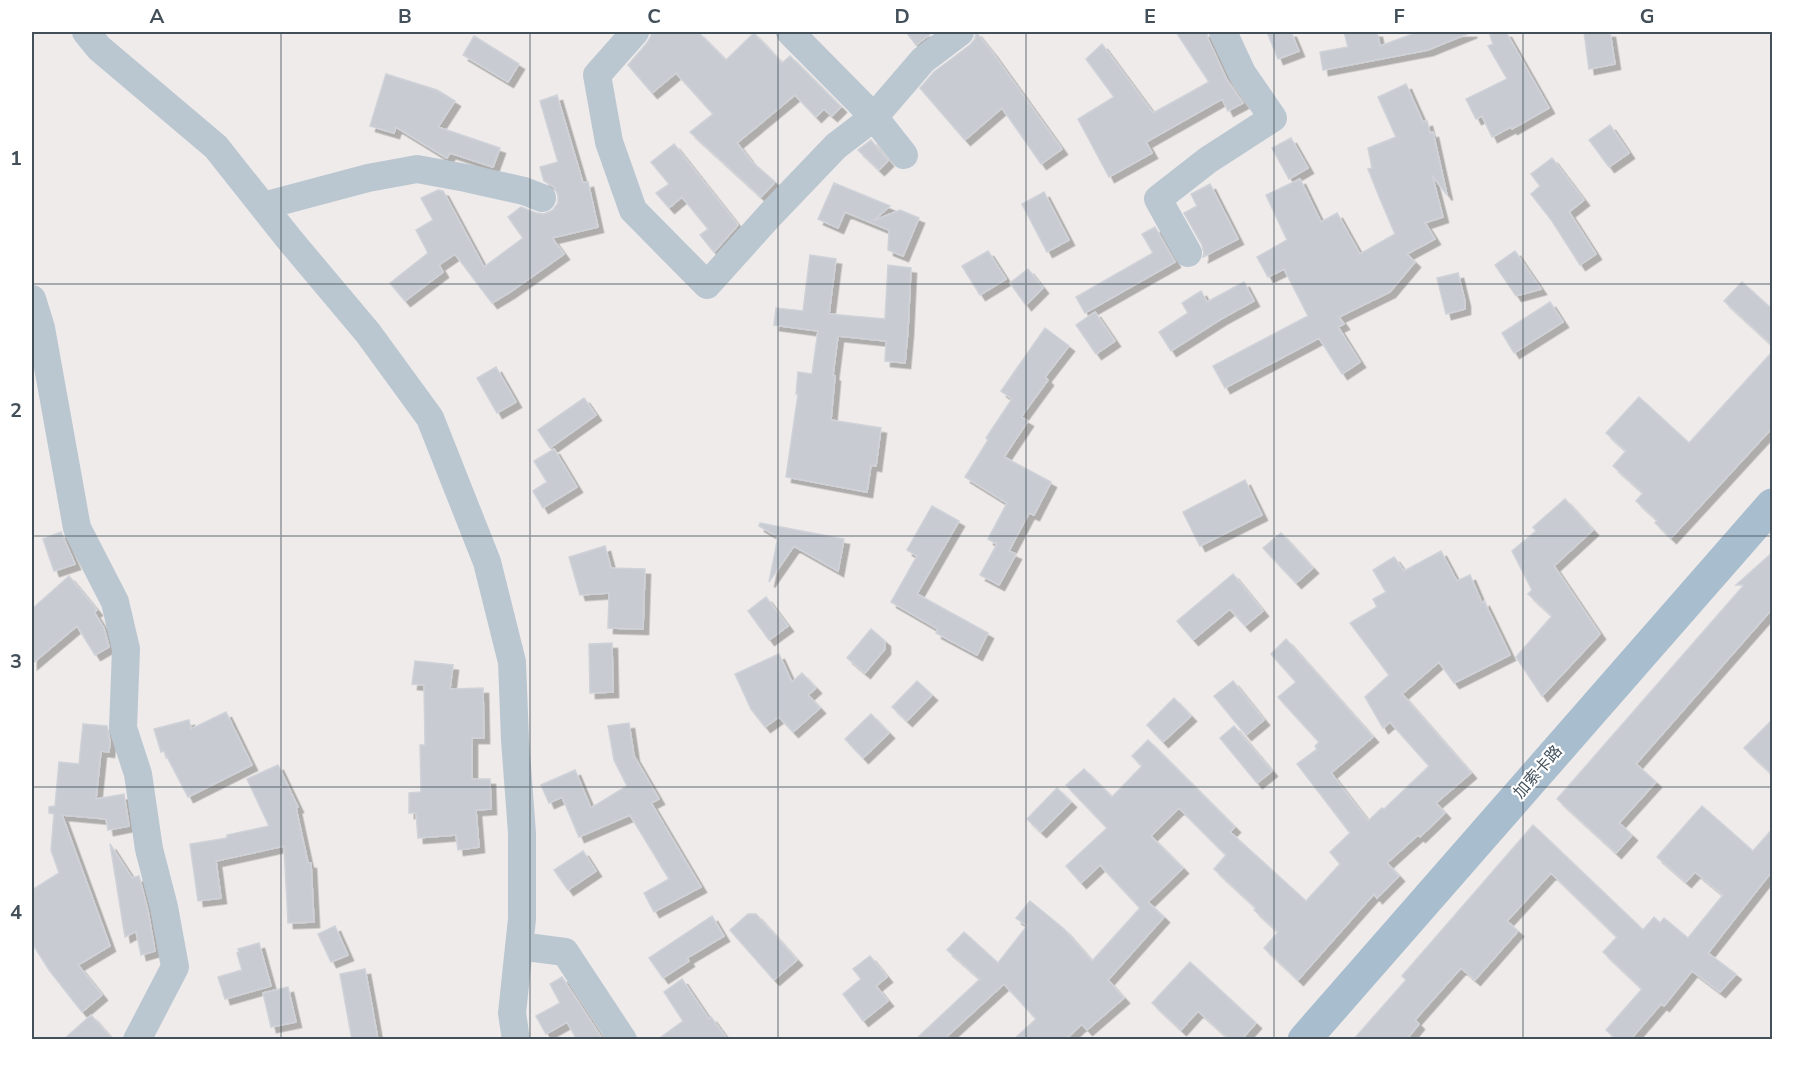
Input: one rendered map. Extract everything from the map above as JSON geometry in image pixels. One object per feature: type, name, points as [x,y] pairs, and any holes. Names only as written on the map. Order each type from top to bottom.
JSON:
[{"type":"main road","name":"加索卡路","points":[[1304,1040],[1773,505]]},
{"type":"lane","points":[[86,32],[99,48],[216,147],[368,333],[430,418],[487,562],[512,662],[522,832],[522,919],[513,1013],[516,1040]]},
{"type":"lane","points":[[635,32],[597,75],[609,142],[633,210],[707,285],[836,146],[874,117],[922,60],[960,32]]},
{"type":"lane","points":[[790,32],[874,117],[904,156]]},
{"type":"lane","points":[[1188,253],[1158,199],[1208,160],[1273,118],[1242,73],[1223,32]]},
{"type":"lane","points":[[263,206],[368,178],[417,169],[524,191],[542,198]]},
{"type":"lane","points":[[32,299],[41,328],[77,528],[115,602],[126,650],[123,728],[138,774],[149,849],[164,907],[175,967],[137,1040]]},
{"type":"lane","points":[[519,946],[565,952],[623,1040]]},
{"type":"building","points":[[651,32],[698,32],[726,60],[754,33],[782,63],[790,56],[841,107],[832,116],[824,109],[816,117],[795,95],[737,143],[751,161],[775,182],[761,197],[690,132],[713,114],[676,73],[652,93],[628,65],[647,43]]},
{"type":"building","points":[[906,32],[933,32],[916,45]]},
{"type":"building","points":[[976,32],[1062,149],[1041,164],[1002,108],[965,140],[920,88],[934,72],[970,45],[975,39]]},
{"type":"building","points":[[1176,32],[1207,32],[1227,80],[1243,103],[1228,111],[1222,99],[1146,142],[1152,153],[1109,177],[1078,119],[1114,97],[1086,59],[1102,44],[1153,113],[1209,82]]},
{"type":"building","points":[[1267,32],[1291,32],[1299,51],[1278,59]]},
{"type":"building","points":[[1344,32],[1377,32],[1380,46],[1418,32],[1472,32],[1428,50],[1323,70],[1320,52],[1348,47]]},
{"type":"building","points":[[1489,32],[1506,32],[1549,108],[1512,129],[1511,127],[1492,137],[1482,116],[1476,119],[1466,99],[1507,79],[1488,46],[1493,44]]},
{"type":"building","points":[[1584,32],[1610,32],[1615,64],[1589,69]]},
{"type":"building","points":[[474,36],[519,64],[508,82],[463,55]]},
{"type":"building","points":[[386,74],[437,90],[455,101],[438,127],[500,148],[493,167],[450,153],[447,158],[396,127],[394,133],[370,126]]},
{"type":"building","points":[[1406,84],[1423,122],[1427,121],[1430,133],[1433,132],[1447,195],[1432,175],[1443,217],[1425,223],[1435,239],[1407,254],[1415,262],[1390,292],[1339,317],[1344,324],[1338,327],[1360,362],[1342,374],[1319,338],[1225,388],[1213,366],[1308,316],[1284,269],[1268,277],[1257,257],[1287,240],[1266,195],[1300,179],[1321,222],[1337,213],[1360,254],[1395,234],[1368,169],[1372,168],[1368,148],[1396,137],[1378,97]]},
{"type":"building","points":[[557,95],[583,183],[588,182],[598,227],[552,238],[564,254],[492,303],[455,254],[439,265],[443,272],[405,301],[390,283],[428,253],[416,230],[433,220],[421,198],[438,190],[443,191],[484,267],[523,238],[508,217],[521,207],[544,214],[553,210],[558,203],[558,195],[554,187],[544,181],[540,167],[558,162],[540,101]]},
{"type":"building","points":[[1610,125],[1629,153],[1609,167],[1589,140]]},
{"type":"building","points":[[1291,138],[1308,168],[1289,179],[1272,148]]},
{"type":"building","points":[[871,140],[888,161],[879,170],[858,150]]},
{"type":"building","points":[[674,144],[738,225],[714,252],[700,235],[708,229],[682,197],[669,208],[656,193],[669,184],[651,162]]},
{"type":"building","points":[[1552,158],[1584,200],[1569,212],[1596,254],[1580,265],[1552,221],[1531,194],[1540,186],[1531,174]]},
{"type":"building","points":[[834,183],[890,206],[873,221],[900,210],[919,218],[903,256],[888,250],[889,230],[845,212],[838,228],[818,219]]},
{"type":"building","points":[[1210,184],[1238,239],[1203,257],[1202,245],[1184,213],[1197,206],[1191,194]]},
{"type":"building","points":[[1044,192],[1069,240],[1047,252],[1022,204]]},
{"type":"building","points":[[1155,227],[1175,262],[1085,313],[1076,297],[1153,253],[1142,234]]},
{"type":"building","points":[[988,251],[1006,279],[980,295],[962,266]]},
{"type":"building","points":[[1515,251],[1541,289],[1516,296],[1495,265]]},
{"type":"building","points":[[810,255],[836,259],[829,314],[885,319],[888,265],[911,268],[905,363],[885,361],[886,341],[838,336],[831,420],[881,428],[876,466],[871,465],[867,492],[786,477],[798,394],[796,394],[798,372],[812,374],[818,331],[774,325],[776,308],[803,311]]},
{"type":"building","points":[[1028,269],[1043,288],[1026,305],[1010,283]]},
{"type":"building","points":[[1458,273],[1465,309],[1446,314],[1437,278]]},
{"type":"building","points":[[1244,282],[1254,301],[1171,351],[1159,332],[1188,313],[1182,303],[1201,291],[1207,302]]},
{"type":"building","points":[[1742,282],[1773,310],[1773,346],[1724,301]]},
{"type":"building","points":[[1550,302],[1563,322],[1514,353],[1502,333]]},
{"type":"building","points":[[1095,312],[1115,341],[1096,354],[1076,325]]},
{"type":"building","points":[[1045,328],[1069,346],[1045,377],[1048,380],[1021,417],[1028,421],[1004,457],[1051,482],[1034,515],[1029,513],[1009,551],[1016,554],[999,585],[980,575],[997,544],[988,539],[1007,503],[965,477],[988,440],[986,438],[1012,399],[1001,391]]},
{"type":"building","points":[[1773,351],[1773,427],[1671,538],[1655,523],[1657,520],[1636,501],[1643,493],[1613,466],[1626,451],[1606,433],[1639,397],[1689,443]]},
{"type":"building","points":[[496,367],[516,402],[497,413],[477,378]]},
{"type":"building","points":[[584,398],[596,415],[550,448],[538,430]]},
{"type":"building","points":[[554,449],[577,487],[543,508],[533,491],[547,482],[534,461]]},
{"type":"building","points":[[1245,480],[1262,515],[1200,546],[1183,512]]},
{"type":"building","points":[[1565,499],[1593,530],[1554,566],[1600,634],[1542,696],[1516,657],[1552,616],[1528,594],[1532,590],[1512,551],[1536,531],[1533,527]]},
{"type":"building","points":[[932,506],[959,521],[917,594],[988,633],[977,655],[936,633],[938,629],[891,602],[917,556],[907,550]]},
{"type":"building","points":[[760,523],[844,539],[838,571],[794,546],[769,582],[778,537],[759,526]]},
{"type":"building","points":[[61,532],[75,564],[54,571],[43,539]]},
{"type":"building","points":[[1281,533],[1313,568],[1296,583],[1263,548]]},
{"type":"building","points":[[605,546],[611,568],[645,569],[643,629],[608,628],[609,593],[580,595],[569,557]]},
{"type":"building","points":[[1441,551],[1457,581],[1470,575],[1510,655],[1454,683],[1439,662],[1402,694],[1471,773],[1436,803],[1445,813],[1420,837],[1418,835],[1387,863],[1399,876],[1377,898],[1374,894],[1298,980],[1264,948],[1278,932],[1214,869],[1226,855],[1179,808],[1151,836],[1183,868],[1148,902],[1164,917],[1108,980],[1124,998],[1087,1030],[1082,1024],[1065,1040],[1013,1040],[1036,1019],[1004,984],[943,1040],[915,1040],[980,979],[947,950],[964,932],[998,963],[1027,926],[1016,918],[1030,901],[1064,929],[1092,961],[1140,908],[1100,865],[1081,883],[1066,866],[1107,828],[1066,785],[1084,769],[1112,797],[1142,766],[1132,756],[1148,740],[1235,827],[1230,832],[1306,901],[1340,864],[1330,852],[1350,833],[1297,764],[1317,749],[1315,746],[1319,742],[1278,697],[1296,682],[1271,654],[1286,639],[1373,737],[1331,773],[1368,821],[1382,808],[1384,809],[1429,766],[1390,722],[1383,728],[1365,697],[1389,675],[1350,623],[1377,607],[1373,599],[1386,592],[1373,570],[1394,557],[1404,571]]},
{"type":"building","points":[[1773,552],[1773,608],[1636,764],[1656,782],[1619,823],[1632,835],[1616,853],[1557,799],[1744,585],[1736,585]]},
{"type":"building","points":[[1233,574],[1263,611],[1245,626],[1230,609],[1193,640],[1177,621]]},
{"type":"building","points":[[69,576],[97,610],[94,612],[104,628],[109,647],[95,655],[77,626],[32,664],[32,609]]},
{"type":"building","points":[[766,597],[788,626],[769,640],[748,611]]},
{"type":"building","points":[[871,629],[885,641],[885,649],[865,673],[847,658]]},
{"type":"building","points":[[612,643],[613,692],[590,693],[589,644]]},
{"type":"building","points":[[779,654],[792,682],[802,673],[816,688],[808,695],[820,708],[793,732],[779,717],[765,727],[751,709],[735,674]]},
{"type":"building","points":[[415,661],[453,665],[450,689],[483,688],[484,738],[472,738],[472,779],[490,779],[491,809],[476,810],[479,847],[458,850],[456,835],[418,838],[416,813],[409,813],[409,793],[421,792],[420,745],[425,745],[424,685],[412,684]]},
{"type":"building","points":[[917,681],[932,695],[907,721],[892,707]]},
{"type":"building","points":[[1233,681],[1264,720],[1246,735],[1214,696]]},
{"type":"building","points":[[1174,698],[1191,716],[1163,742],[1147,725]]},
{"type":"building","points":[[226,712],[252,765],[188,797],[164,751],[161,752],[154,729],[189,720],[191,729]]},
{"type":"building","points":[[871,714],[889,733],[863,758],[845,739]]},
{"type":"building","points":[[1773,719],[1773,775],[1744,748]]},
{"type":"building","points":[[629,723],[634,756],[659,799],[651,803],[701,887],[654,912],[644,893],[669,879],[630,815],[579,837],[562,797],[549,803],[541,785],[575,770],[591,808],[627,786],[614,760],[608,726]]},
{"type":"building","points":[[83,724],[107,726],[110,741],[109,752],[101,751],[96,799],[124,794],[129,826],[108,830],[106,819],[62,815],[110,946],[78,965],[102,995],[82,1012],[49,970],[32,943],[32,890],[59,873],[51,850],[54,814],[49,813],[49,807],[55,806],[59,762],[79,764]]},
{"type":"building","points":[[1234,726],[1272,771],[1257,783],[1220,738]]},
{"type":"building","points":[[278,765],[298,807],[296,808],[308,863],[311,863],[314,922],[288,923],[284,846],[216,861],[221,898],[198,901],[190,844],[227,838],[227,835],[269,826],[247,779]]},
{"type":"building","points":[[1057,788],[1071,802],[1041,832],[1027,819]]},
{"type":"building","points":[[1702,806],[1753,851],[1773,828],[1773,870],[1708,953],[1736,974],[1720,992],[1692,971],[1664,1006],[1661,1004],[1630,1040],[1617,1040],[1606,1030],[1642,989],[1603,952],[1617,937],[1551,873],[1507,921],[1518,931],[1475,980],[1461,968],[1415,1020],[1419,1024],[1406,1040],[1353,1040],[1406,980],[1402,976],[1533,825],[1643,930],[1654,917],[1660,923],[1664,918],[1688,938],[1723,895],[1695,872],[1686,882],[1657,857]]},
{"type":"building","points":[[110,844],[132,878],[139,876],[155,951],[141,955],[136,931],[125,937]]},
{"type":"building","points":[[583,851],[596,871],[568,890],[554,870]]},
{"type":"building","points":[[748,914],[756,914],[797,960],[774,980],[730,930]]},
{"type":"building","points":[[712,916],[724,936],[687,958],[689,961],[663,978],[649,958]]},
{"type":"building","points":[[335,926],[348,955],[331,962],[318,934]]},
{"type":"building","points":[[259,943],[271,986],[225,999],[218,977],[242,970],[238,949]]},
{"type":"building","points":[[870,956],[887,977],[876,986],[888,1001],[863,1021],[843,994],[861,979],[853,969]]},
{"type":"building","points":[[1190,962],[1256,1023],[1241,1040],[1230,1040],[1198,1011],[1181,1030],[1152,1003]]},
{"type":"building","points":[[365,969],[378,1040],[352,1040],[340,974]]},
{"type":"building","points":[[562,977],[603,1040],[577,1040],[567,1022],[546,1034],[536,1016],[560,1003],[550,984]]},
{"type":"building","points":[[682,979],[709,1019],[711,1017],[728,1040],[657,1040],[683,1021],[664,992]]},
{"type":"building","points":[[288,987],[296,1022],[271,1027],[263,993]]},
{"type":"building","points":[[91,1015],[113,1040],[63,1040]]}]
